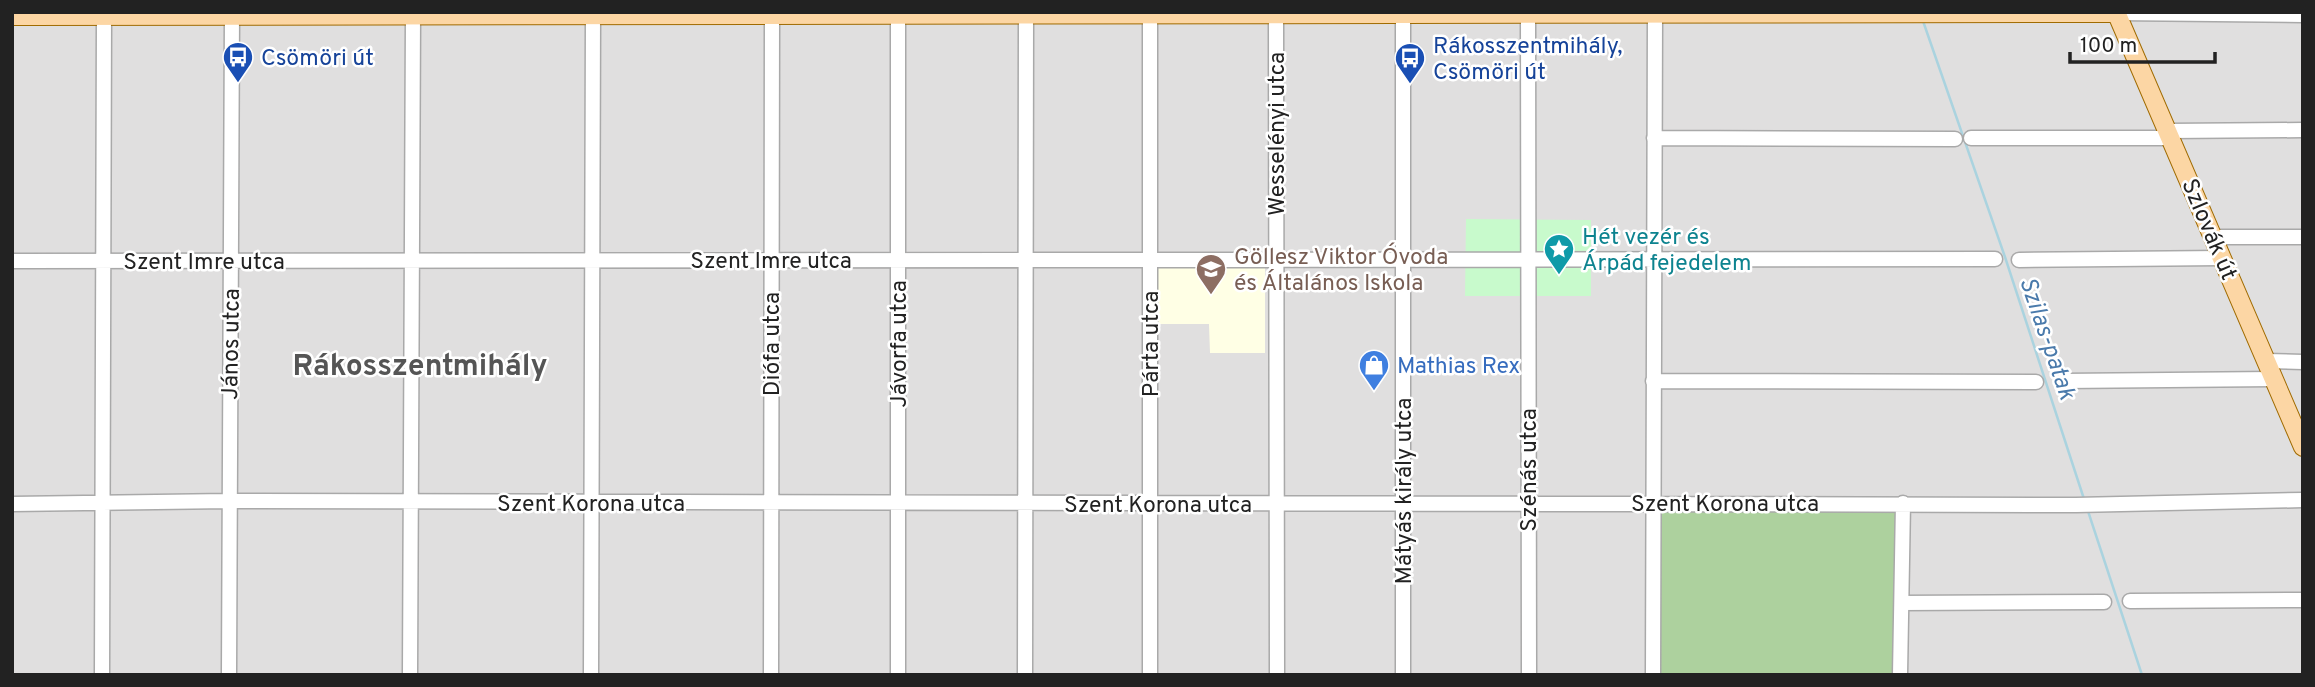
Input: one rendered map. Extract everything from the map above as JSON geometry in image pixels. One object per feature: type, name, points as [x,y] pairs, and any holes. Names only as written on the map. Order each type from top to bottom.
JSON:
[{"type":"main road","points":[[12,16],[65,13],[2116,13]]},
{"type":"main road","name":"Szlovák út","points":[[2116,13],[2303,447]]},
{"type":"street","name":"Diófa utca","points":[[771,675],[772,13]]},
{"type":"street","name":"Jávorfa utca","points":[[898,13],[898,675]]},
{"type":"street","name":"Párta utca","points":[[1150,13],[1150,675]]},
{"type":"street","name":"Wesselényi utca","points":[[1276,13],[1277,675]]},
{"type":"street","name":"Mátyás király utca","points":[[1403,13],[1403,675]]},
{"type":"street","points":[[2116,13],[2303,15]]},
{"type":"street","name":"János utca","points":[[229,675],[232,14]]},
{"type":"street","points":[[591,675],[593,14]]},
{"type":"street","points":[[1025,675],[1026,14]]},
{"type":"street","name":"Szénás utca","points":[[1528,14],[1529,675]]},
{"type":"street","points":[[1653,675],[1654,14]]},
{"type":"street","points":[[102,675],[104,15]]},
{"type":"street","points":[[410,675],[412,15]]},
{"type":"street","points":[[1971,138],[2303,130]]},
{"type":"street","points":[[1654,138],[1955,139]]},
{"type":"street","points":[[2213,237],[2303,237]]},
{"type":"street","points":[[2019,260],[2222,258]]},
{"type":"street","points":[[1654,260],[1995,259]]},
{"type":"street","name":"Szent Imre utca","points":[[12,261],[1654,260]]},
{"type":"street","points":[[2266,361],[2303,362]]},
{"type":"street","points":[[2063,381],[2274,380]]},
{"type":"street","points":[[1653,381],[2036,382]]},
{"type":"street","name":"Szent Korona utca","points":[[12,503],[1528,502],[2094,505],[2303,500]]},
{"type":"street","points":[[1900,675],[1903,503]]},
{"type":"street","points":[[2130,601],[2303,600]]},
{"type":"street","points":[[1902,603],[2104,602]]},
{"type":"shaded area","points":[[12,12],[2303,12],[2303,675],[12,675]]},
{"type":"shaded area","name":"Göllesz Viktor Óvoda és Általános Iskola","points":[[1157,267],[1265,268],[1265,353],[1210,353],[1209,324],[1156,324]]},
{"type":"green space","points":[[1466,219],[1591,220],[1591,296],[1465,296]]},
{"type":"green space","points":[[1903,503],[1900,675],[1653,675],[1654,504]]},
{"type":"waterway","name":"Szilas-patak","points":[[1923,21],[2005,257],[2084,499]]},
{"type":"waterway","name":"Szilas-patak","points":[[2087,508],[2142,675]]},
{"type":"place","name":"Csömöri út","points":[[238,84]]},
{"type":"place","name":"Rákosszentmihály, Csömöri út","points":[[1410,85]]},
{"type":"place","name":"Hét vezér és Árpád fejedelem","points":[[1559,276]]},
{"type":"place","name":"Göllesz Viktor Óvoda és Általános Iskola","points":[[1211,296]]},
{"type":"place","name":"Mathias Rex","points":[[1374,392]]},
{"type":"district","name":"Rákosszentmihály","points":[[420,365]]}]
